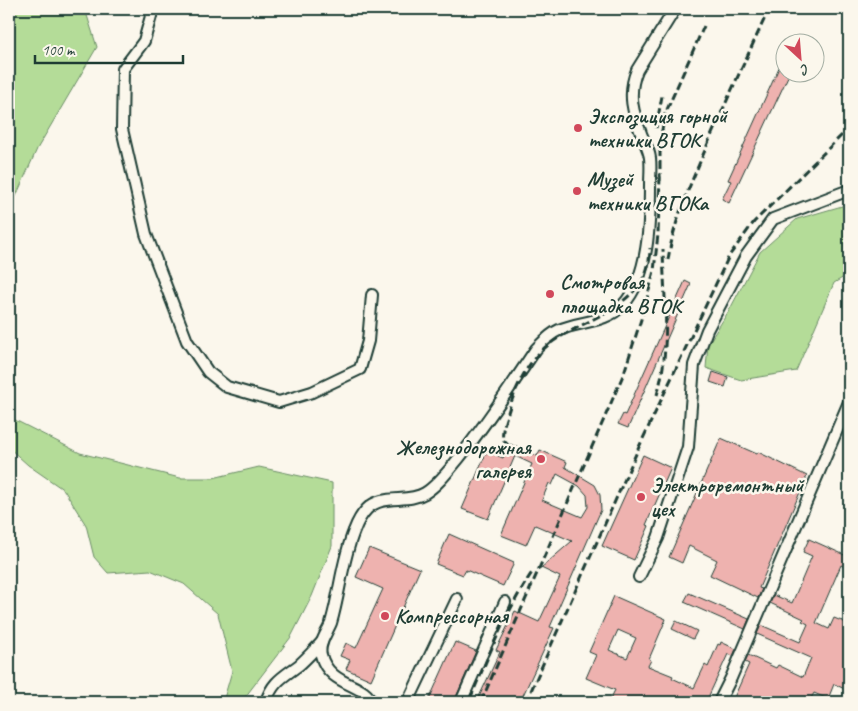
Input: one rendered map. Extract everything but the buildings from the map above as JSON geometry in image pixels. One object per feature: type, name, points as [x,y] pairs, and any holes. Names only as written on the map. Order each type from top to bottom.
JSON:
[{"type":"lane","points":[[153,9],[144,41],[123,69],[122,129],[146,234],[187,341],[208,372],[227,387],[280,402],[312,392],[360,369],[368,341],[372,295]]},
{"type":"lane","points":[[266,702],[275,683],[299,664],[322,642],[326,635],[331,622],[353,532],[368,508],[378,501],[416,497],[436,484],[484,426],[536,349],[545,339],[558,330],[606,317],[622,306],[627,299],[644,260],[650,195],[650,158],[634,114],[633,80],[675,9]]},
{"type":"lane","points":[[639,576],[658,538],[688,447],[694,365],[707,330],[746,256],[773,219],[849,190]]},
{"type":"lane","points":[[719,702],[849,402]]},
{"type":"lane","points":[[408,702],[457,599]]},
{"type":"lane","points":[[461,702],[505,602]]},
{"type":"lane","points":[[322,642],[320,653],[328,670],[335,677],[365,692],[370,696],[371,702]]},
{"type":"green space","points":[[9,9],[85,9],[97,47],[37,149],[9,212]]},
{"type":"green space","points":[[849,204],[849,274],[834,283],[796,371],[741,380],[706,368],[708,344],[730,309],[760,252],[797,219]]},
{"type":"green space","points":[[9,417],[80,453],[180,478],[213,478],[259,467],[332,483],[332,546],[312,596],[291,637],[242,701],[223,702],[232,671],[218,614],[184,584],[150,570],[108,573],[94,557],[86,525],[64,490],[28,465],[9,448]]},
{"type":"railway","points":[[668,260],[678,217],[689,189],[721,113],[769,9]]},
{"type":"railway","points":[[660,181],[660,141],[665,114],[704,26]]},
{"type":"railway","points":[[656,128],[662,96]]},
{"type":"railway","points":[[526,702],[639,447],[729,256],[754,222],[849,128]]},
{"type":"railway","points":[[481,702],[624,373],[654,271],[658,234],[660,176]]},
{"type":"railway","points":[[509,446],[503,440],[505,423],[515,391],[532,362],[542,350],[554,341],[610,310],[635,290],[644,277],[650,248]]},
{"type":"railway","points":[[657,395],[664,359],[665,341],[663,249]]},
{"type":"railway","points":[[470,699],[506,617],[533,571]]},
{"type":"place","name":"Экспозиция горной техники ВГОК","points":[[578,128]]},
{"type":"place","name":"Музей техники ВГОКа","points":[[577,191]]},
{"type":"place","name":"Смотровая площадка ВГОК","points":[[550,294]]},
{"type":"place","name":"Железнодорожная галерея","points":[[541,459]]},
{"type":"place","name":"Электроремонтный цех","points":[[641,497]]},
{"type":"place","name":"Компрессорная","points":[[385,616]]}]
